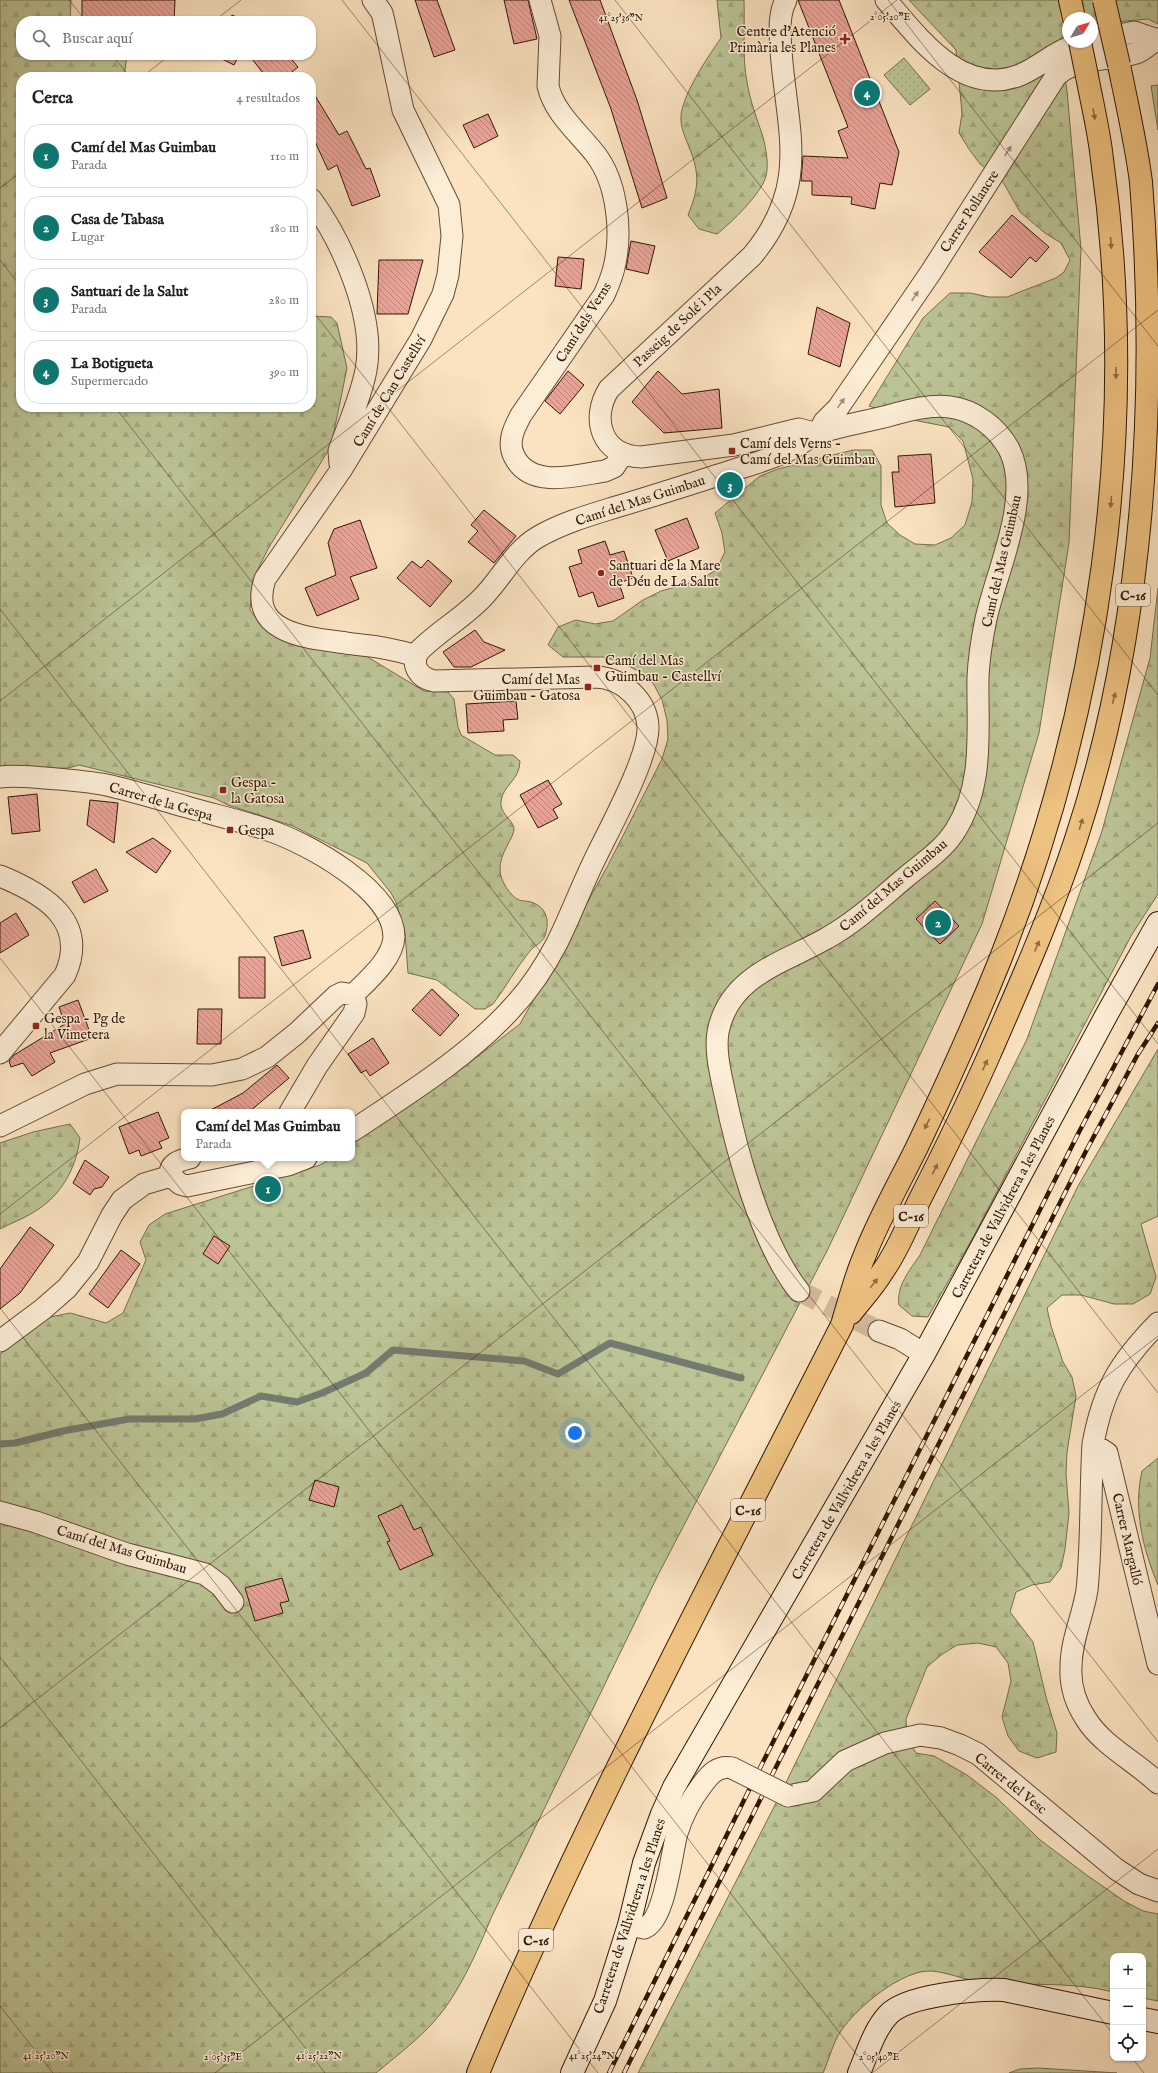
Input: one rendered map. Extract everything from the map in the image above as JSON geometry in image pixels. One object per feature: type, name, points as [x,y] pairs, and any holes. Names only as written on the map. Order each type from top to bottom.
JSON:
[{"type":"highway","points":[[1070,0],[1073,12]]},
{"type":"highway","name":"C-16","points":[[842,1325],[884,1270],[969,1101],[1043,930],[1076,840],[1095,776],[1117,686],[1133,594],[1140,541],[1146,471],[1149,402],[1148,280],[1140,179],[1132,124],[1104,0]]},
{"type":"highway","name":"C-16","points":[[478,2073],[540,1932],[595,1817],[842,1325],[864,1257],[944,1089],[1000,958],[1038,852],[1075,723],[1099,599],[1110,514],[1116,425],[1116,362],[1109,215],[1102,158],[1081,48]]},
{"type":"main road","name":"Carretera de Vallvidrera a les Planes","points":[[572,2073],[605,2001],[629,1925],[646,1856],[674,1787],[924,1354],[1107,1014],[1158,923]]},
{"type":"main road","points":[[860,2073],[881,2025],[888,2015],[897,2007],[918,1999],[987,1990],[1004,1990],[1110,2012]]},
{"type":"main road","points":[[1146,2020],[1158,2022]]},
{"type":"street","name":"Camí de Can Castellví","points":[[373,0],[382,13],[403,110],[449,204],[452,236],[451,255],[443,294],[434,316],[341,470],[264,579],[261,596],[266,614],[272,623],[281,629],[303,637],[395,649],[416,656]]},
{"type":"street","name":"Camí dels Verns","points":[[540,0],[550,36],[549,92],[556,106],[602,162],[615,205],[618,245],[612,278],[604,295],[521,415],[512,435],[513,453],[522,467],[529,473],[546,477],[605,471],[614,467],[622,455]]},
{"type":"street","name":"Passeig de Solé i Pla","points":[[622,455],[611,446],[600,425],[601,402],[609,389],[752,256],[766,240],[777,222],[790,181],[791,160],[788,101],[782,62],[780,28],[783,5],[786,0]]},
{"type":"street","points":[[886,0],[937,56],[968,75],[978,78],[1004,78],[1019,75],[1068,48]]},
{"type":"street","points":[[1098,40],[1134,32],[1157,40]]},
{"type":"street","name":"Carrer Pollancre","points":[[818,434],[824,422],[838,408],[931,272],[1056,76],[1074,66],[1105,58],[1137,53],[1157,40]]},
{"type":"street","points":[[316,207],[334,235],[349,265],[362,309],[367,345],[364,376],[339,451],[341,470]]},
{"type":"street","name":"Camí del Mas Guimbau","points":[[416,656],[421,648],[481,599],[521,551],[543,534],[582,518],[784,453],[818,434],[918,408],[947,406],[963,409],[991,425],[1002,438],[1009,450],[1014,464],[1018,493],[1014,518],[986,617],[981,646],[978,672],[980,738],[976,772],[969,799],[955,831],[942,847],[860,916],[829,938],[764,969],[750,979],[740,989],[726,1008],[718,1032],[717,1048],[719,1065],[730,1119],[754,1202],[786,1276],[799,1291]]},
{"type":"street","points":[[622,455],[641,458],[734,445],[799,429],[818,434]]},
{"type":"street","points":[[355,1129],[438,1072],[468,1049],[512,1009],[525,993],[556,944],[638,767],[648,735],[648,726],[643,708],[630,692],[617,681],[596,677],[434,681],[426,679],[417,671],[415,664],[416,656]]},
{"type":"street","name":"Carrer de la Gespa","points":[[0,777],[11,776],[66,780],[111,786],[269,831],[338,866],[377,897],[389,915],[394,931],[393,944],[387,956],[372,976],[353,995]]},
{"type":"street","points":[[0,876],[29,888],[54,907],[64,920],[70,935],[71,961],[65,975],[0,1053]]},
{"type":"street","points":[[0,1126],[85,1084],[117,1074],[212,1075],[242,1069],[267,1057],[297,1033],[336,996],[342,993],[353,995],[356,1004],[354,1013],[317,1066],[292,1109]]},
{"type":"street","points":[[181,1161],[175,1163],[171,1170],[171,1176],[180,1184],[188,1186],[288,1165],[298,1161]]},
{"type":"street","points":[[0,1341],[43,1309],[67,1288],[88,1262],[112,1215],[122,1200],[144,1184],[171,1176]]},
{"type":"street","points":[[1158,1323],[1134,1348],[1113,1378],[1101,1408],[1093,1444],[1085,1603],[1072,1650],[1070,1668],[1072,1687],[1086,1719],[1096,1732],[1158,1783]]},
{"type":"street","points":[[879,1331],[900,1339],[924,1354]]},
{"type":"street","name":"Carrer Margalló","points":[[1093,1444],[1107,1453],[1158,1664]]},
{"type":"street","name":"Camí del Mas Guimbau","points":[[0,1512],[36,1522],[127,1554],[205,1574],[221,1586],[233,1602]]},
{"type":"street","name":"Carrer del Vesc","points":[[629,1925],[644,1928],[653,1922],[662,1900],[678,1832],[690,1804],[700,1788],[714,1771],[725,1767],[732,1768],[788,1796],[813,1791],[845,1762],[885,1743],[920,1735],[941,1738],[978,1754],[1116,1869],[1139,1884],[1158,1891]]},
{"type":"green space","points":[[0,0],[71,0],[70,16],[16,16],[16,60],[126,60],[125,72],[16,72],[16,412],[316,412],[316,316],[331,317],[337,323],[347,368],[331,446],[268,549],[253,579],[250,610],[262,626],[291,639],[366,656],[424,691],[448,692],[454,699],[458,727],[461,735],[495,755],[513,755],[520,761],[515,778],[502,795],[502,809],[513,825],[514,832],[500,864],[500,874],[506,887],[512,895],[519,900],[536,904],[544,911],[547,920],[545,936],[525,957],[493,1004],[485,1009],[475,1009],[437,980],[408,973],[405,933],[396,902],[391,893],[367,863],[293,826],[228,805],[214,798],[79,765],[68,768],[0,770]]},
{"type":"green space","points":[[717,0],[744,0],[745,73],[750,96],[764,141],[767,167],[766,176],[759,191],[738,215],[717,234],[699,229],[688,215],[692,205],[697,181],[693,157],[681,120],[682,111],[690,89],[721,38]]},
{"type":"green space","points":[[909,0],[1158,0],[1158,24],[1148,19],[1098,23],[1098,12],[1062,12],[1062,37],[1059,40],[1067,91],[1081,249],[1069,543],[1039,733],[982,924],[827,1251],[659,1573],[492,1916],[465,1975],[445,2008],[430,2026],[376,2073],[0,2073],[0,1354],[50,1317],[70,1313],[106,1323],[123,1313],[146,1260],[140,1242],[149,1225],[165,1214],[320,1165],[327,1161],[355,1161],[355,1142],[396,1110],[461,1069],[520,1024],[607,867],[662,759],[668,739],[667,720],[662,700],[653,683],[638,671],[621,662],[603,657],[563,657],[548,645],[558,627],[576,620],[595,624],[613,621],[643,600],[661,591],[700,580],[716,570],[725,552],[722,533],[715,513],[760,476],[778,469],[853,450],[872,450],[881,466],[881,505],[887,523],[900,535],[915,544],[935,545],[951,538],[965,525],[972,502],[973,479],[963,441],[949,427],[913,420],[869,406],[923,318],[950,293],[970,293],[989,297],[1007,297],[1056,278],[1064,272],[1070,260],[1061,243],[1045,233],[1020,212],[1003,182],[980,164],[959,133],[962,113],[956,50]]},
{"type":"green space","points":[[904,58],[930,89],[910,105],[884,75]]},
{"type":"green space","points":[[1158,85],[1158,130],[1151,86]]},
{"type":"green space","points":[[1158,588],[1158,894],[1131,936],[971,1241],[928,1317],[912,1316],[899,1305],[902,1285],[908,1272],[920,1255],[1027,1039],[1102,831],[1150,658]]},
{"type":"green space","points":[[1158,1049],[1158,1216],[1141,1224],[1156,1277],[1150,1294],[1133,1304],[1114,1304],[1081,1295],[1062,1295],[1047,1308],[1051,1326],[1063,1362],[1072,1377],[1076,1396],[1067,1452],[1066,1474],[1069,1513],[1065,1549],[1061,1568],[1050,1582],[1032,1585],[1016,1592],[1010,1612],[1033,1642],[1046,1697],[1057,1733],[1056,1752],[1037,1758],[1019,1751],[1008,1736],[1002,1717],[1011,1681],[1008,1663],[996,1647],[978,1643],[957,1645],[941,1655],[927,1667],[906,1719],[907,1738],[916,1753],[934,1756],[967,1775],[997,1798],[1039,1839],[1088,1876],[1124,1901],[1143,1911],[1158,1914],[1158,2001],[1146,1999],[1146,1953],[1110,1953],[1110,1991],[1068,1985],[992,1984],[940,1972],[920,1972],[908,1976],[882,1991],[848,2021],[838,2035],[823,2073],[638,2073],[774,1807],[1078,1186]]},
{"type":"green space","points":[[70,1124],[80,1138],[75,1160],[66,1181],[44,1205],[0,1229],[0,1143],[33,1132]]},
{"type":"green space","points":[[1158,1458],[1158,1585],[1148,1557],[1141,1529],[1139,1515],[1139,1486],[1142,1471]]},
{"type":"green space","points":[[1038,2068],[1117,2073],[1009,2073],[1020,2069]]},
{"type":"building","points":[[82,0],[175,0],[174,16],[82,16]]},
{"type":"building","points":[[415,0],[437,0],[455,50],[434,57]]},
{"type":"building","points":[[504,0],[528,0],[537,39],[514,44]]},
{"type":"building","points":[[569,0],[600,0],[637,100],[667,198],[642,208],[611,109]]},
{"type":"building","points":[[798,0],[839,0],[899,152],[892,185],[880,183],[875,209],[851,204],[852,197],[812,195],[812,181],[801,181],[803,156],[848,158],[838,131],[848,127]]},
{"type":"building","points":[[224,60],[236,60],[234,65]]},
{"type":"building","points":[[253,60],[292,60],[298,67],[292,72],[262,72]]},
{"type":"building","points":[[316,97],[339,135],[347,131],[366,169],[370,168],[380,196],[352,206],[337,165],[328,170],[316,144]]},
{"type":"building","points":[[488,114],[498,136],[474,148],[463,125]]},
{"type":"building","points":[[1012,215],[1049,247],[1036,262],[1030,257],[1011,278],[979,252]]},
{"type":"building","points":[[631,241],[655,246],[648,274],[626,269]]},
{"type":"building","points":[[558,257],[584,259],[581,289],[555,286]]},
{"type":"building","points":[[379,260],[423,260],[408,314],[377,314]]},
{"type":"building","points":[[817,307],[850,323],[840,367],[808,354]]},
{"type":"building","points":[[568,371],[584,385],[560,414],[545,401]]},
{"type":"building","points":[[658,371],[682,394],[719,389],[722,428],[664,433],[632,402]]},
{"type":"building","points":[[931,454],[935,503],[895,507],[892,472],[899,472],[898,456]]},
{"type":"building","points":[[484,510],[516,536],[494,563],[468,542],[478,531],[471,525]]},
{"type":"building","points":[[687,518],[699,548],[668,561],[655,530]]},
{"type":"building","points":[[360,520],[377,568],[350,577],[359,599],[317,616],[305,588],[336,575],[328,543],[334,529]]},
{"type":"building","name":"Santuari de la Mare de Déu de La Salut","points":[[605,541],[610,555],[624,551],[633,578],[619,583],[624,598],[598,607],[593,592],[579,597],[569,567],[582,563],[578,550]]},
{"type":"building","points":[[428,560],[452,581],[430,607],[397,578],[412,561],[421,568]]},
{"type":"building","points":[[475,630],[484,642],[505,650],[471,667],[454,667],[443,652]]},
{"type":"building","points":[[516,701],[518,719],[503,720],[504,731],[468,733],[466,704]]},
{"type":"building","points":[[548,780],[562,804],[553,809],[558,818],[538,828],[520,795]]},
{"type":"building","points":[[37,794],[40,831],[12,834],[8,797]]},
{"type":"building","points":[[90,800],[118,803],[114,843],[87,825]]},
{"type":"building","points":[[153,838],[171,851],[156,873],[126,852]]},
{"type":"building","points":[[96,869],[108,891],[84,903],[72,882]]},
{"type":"building","points":[[935,901],[959,926],[940,944],[916,919]]},
{"type":"building","points":[[16,913],[29,935],[0,953],[0,923]]},
{"type":"building","points":[[303,930],[311,958],[282,966],[274,937]]},
{"type":"building","points":[[239,957],[265,957],[265,998],[239,998]]},
{"type":"building","points":[[432,989],[459,1015],[440,1036],[412,1010]]},
{"type":"building","points":[[78,1000],[92,1038],[50,1053],[55,1062],[32,1076],[23,1063],[11,1067],[9,1061],[14,1055],[65,1024],[59,1007]]},
{"type":"building","points":[[198,1009],[222,1009],[221,1044],[197,1044]]},
{"type":"building","points":[[373,1038],[389,1063],[370,1076],[366,1070],[361,1073],[348,1054]]},
{"type":"building","points":[[277,1065],[289,1078],[253,1109],[213,1109],[243,1093]]},
{"type":"building","points":[[158,1112],[169,1138],[159,1142],[162,1148],[141,1156],[139,1150],[129,1154],[119,1127]]},
{"type":"building","points":[[85,1160],[109,1177],[102,1187],[94,1189],[90,1195],[73,1183]]},
{"type":"building","points":[[30,1227],[54,1245],[20,1293],[0,1309],[0,1269]]},
{"type":"building","points":[[214,1236],[230,1246],[218,1264],[203,1254]]},
{"type":"building","points":[[121,1250],[140,1264],[108,1308],[89,1294]]},
{"type":"building","points":[[315,1480],[339,1487],[334,1507],[309,1500]]},
{"type":"building","points":[[402,1505],[414,1530],[421,1527],[433,1555],[400,1570],[387,1542],[390,1541],[378,1516]]},
{"type":"building","points":[[282,1578],[289,1601],[280,1603],[283,1613],[255,1621],[245,1588]]},
{"type":"waterway","points":[[0,1444],[15,1443],[63,1431],[129,1419],[195,1419],[222,1414],[261,1396],[297,1402],[322,1393],[366,1373],[393,1350],[524,1361],[558,1374],[610,1343],[741,1378]]},
{"type":"tunnel","points":[[799,1291],[879,1331]]},
{"type":"railway","points":[[759,1770],[1079,1132],[1158,984]]},
{"type":"railway","points":[[771,1777],[1086,1151],[1138,1054],[1158,1023]]},
{"type":"railway","points":[[609,2073],[752,1784]]},
{"type":"railway","points":[[624,2073],[765,1790]]},
{"type":"place","name":"Centre d'Atenció Primària les Planes","points":[[845,39]]},
{"type":"place","name":"La Botigueta","points":[[867,93]]},
{"type":"place","name":"Camí dels Verns - Camí del Mas Guimbau","points":[[732,451]]},
{"type":"place","name":"Santuari de la Salut","points":[[730,485]]},
{"type":"place","name":"Santuari de la Mare de Déu de La Salut","points":[[601,573]]},
{"type":"place","name":"Camí del Mas Guimbau - Castellví","points":[[597,668]]},
{"type":"place","name":"Camí del Mas Guimbau - Gatosa","points":[[588,687]]},
{"type":"place","name":"Gespa - la Gatosa","points":[[223,790]]},
{"type":"place","name":"Gespa","points":[[230,830]]},
{"type":"place","name":"Casa de Tabasa","points":[[938,923]]},
{"type":"place","name":"Gespa - Pg de la Vimetera","points":[[36,1026]]},
{"type":"place","name":"Camí del Mas Guimbau","points":[[268,1189]]}]
